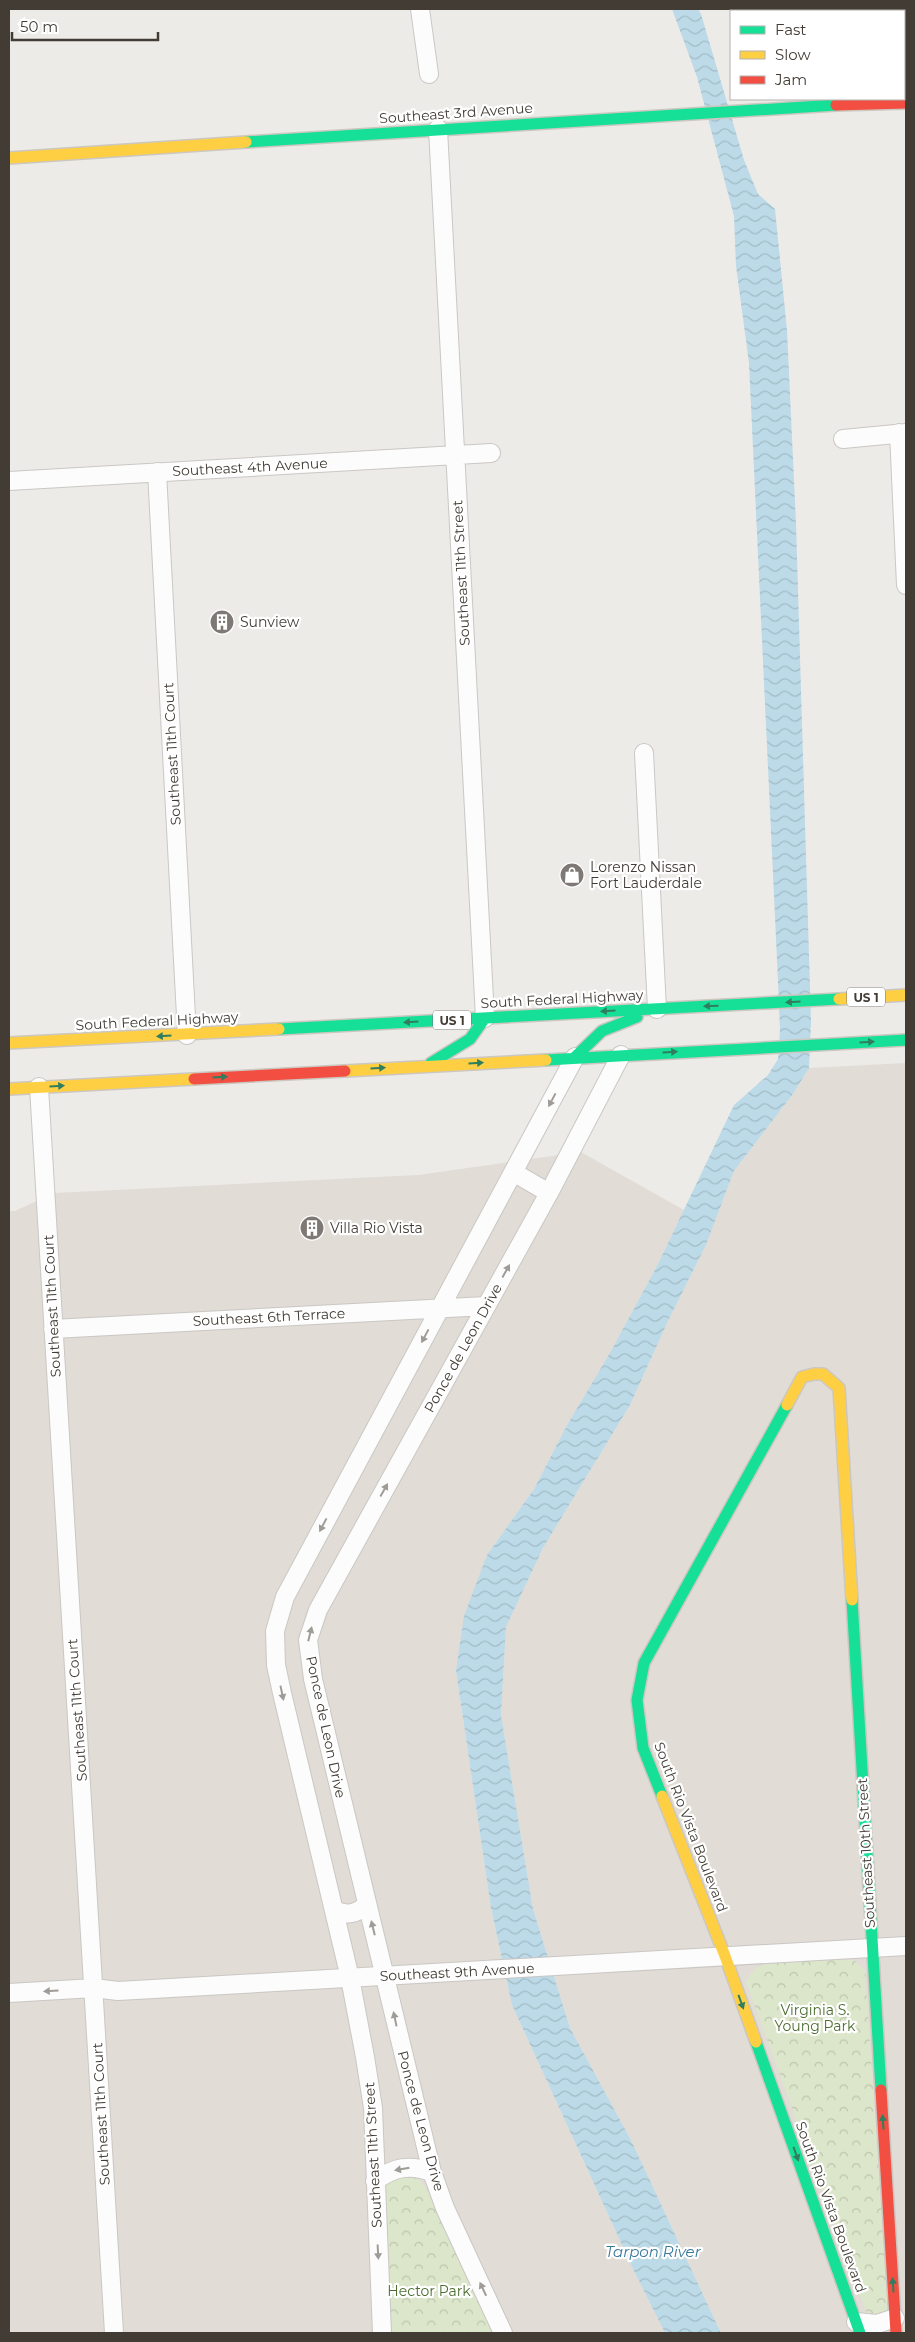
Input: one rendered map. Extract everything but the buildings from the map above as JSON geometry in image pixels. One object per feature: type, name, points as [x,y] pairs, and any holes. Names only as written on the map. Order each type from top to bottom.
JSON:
[{"type":"main road","name":"Southeast 3rd Avenue","points":[[9,158],[631,118],[801,106],[831,102],[906,103]]},
{"type":"main road","name":"South Federal Highway","points":[[9,1043],[187,1035],[906,995]]},
{"type":"main road","points":[[575,1057],[602,1032],[657,1008]]},
{"type":"main road","points":[[428,1065],[470,1039],[485,1018]]},
{"type":"main road","points":[[9,1089],[906,1040]]},
{"type":"main road","name":"South Rio Vista Boulevard","points":[[830,1376],[815,1372],[802,1377],[644,1662],[637,1700],[643,1748],[725,1956],[858,2328]]},
{"type":"main road","name":"Southeast 10th Street","points":[[830,1376],[840,1388],[896,2326]]},
{"type":"street","points":[[420,9],[429,74]]},
{"type":"street","name":"Southeast 11th Street","points":[[438,129],[485,1018]]},
{"type":"street","points":[[843,439],[902,433],[906,585]]},
{"type":"street","name":"Southeast 4th Avenue","points":[[9,481],[491,454]]},
{"type":"street","name":"Southeast 11th Court","points":[[157,472],[187,1035]]},
{"type":"street","points":[[644,753],[657,1008]]},
{"type":"street","name":"Ponce de Leon Drive","points":[[503,2333],[445,2208],[432,2172],[414,2104],[313,1679],[308,1640],[318,1610],[549,1193],[621,1055]]},
{"type":"street","points":[[350,1978],[282,1693],[276,1665],[275,1630],[285,1597],[575,1057]]},
{"type":"street","name":"Southeast 11th Court","points":[[39,1087],[114,2333]]},
{"type":"street","points":[[513,1172],[549,1193]]},
{"type":"street","name":"Southeast 6th Terrace","points":[[53,1329],[486,1306]]},
{"type":"street","points":[[334,1910],[342,1914],[352,1914],[367,1905]]},
{"type":"street","name":"Southeast 9th Avenue","points":[[9,1993],[94,1988],[118,1990],[350,1978],[906,1946]]},
{"type":"street","name":"Southeast 11th Street","points":[[350,1978],[372,2108],[382,2333]]},
{"type":"street","points":[[375,2181],[387,2172],[402,2167],[417,2167],[432,2172]]},
{"type":"street","points":[[858,2328],[877,2324],[896,2326]]},
{"type":"shaded area","points":[[906,1063],[906,2333],[721,2333],[631,2140],[570,2028],[533,1909],[501,1715],[506,1627],[543,1548],[630,1405],[669,1319],[706,1245],[734,1171],[793,1094],[809,1068]]},
{"type":"shaded area","points":[[581,1152],[684,1210],[658,1264],[611,1351],[567,1425],[534,1489],[487,1555],[456,1671],[491,1908],[512,2005],[634,2271],[665,2333],[9,2333],[9,1211],[15,1211],[54,1193],[418,1175]]},
{"type":"green space","name":"Virginia S. Young Park","points":[[804,1960],[854,1960],[865,1971],[888,2311],[870,2322],[746,1982],[754,1970],[765,1964]]},
{"type":"green space","name":"Hector Park","points":[[415,2175],[429,2191],[497,2333],[388,2333],[384,2188],[391,2181],[398,2178]]},
{"type":"water","name":"Tarpon River","points":[[672,9],[698,9],[701,14],[744,160],[758,194],[775,209],[787,330],[796,524],[811,1022],[809,1068],[793,1094],[734,1171],[706,1245],[669,1319],[630,1405],[543,1548],[506,1627],[501,1715],[533,1909],[570,2028],[631,2140],[721,2333],[665,2333],[634,2271],[512,2005],[491,1908],[456,1671],[464,1616],[487,1555],[534,1489],[567,1425],[611,1351],[658,1264],[734,1105],[768,1075],[778,1059],[780,1030],[778,981],[749,363],[736,266],[734,216],[697,77]]},
{"type":"traffic: fast","points":[[246,142],[836,105]]},
{"type":"traffic: fast","points":[[279,1029],[839,999]]},
{"type":"traffic: fast","points":[[575,1057],[602,1031],[637,1017]]},
{"type":"traffic: fast","points":[[431,1063],[470,1039],[485,1018]]},
{"type":"traffic: fast","points":[[546,1060],[906,1040]]},
{"type":"traffic: fast","points":[[662,1796],[643,1748],[637,1700],[644,1663],[787,1405]]},
{"type":"traffic: fast","points":[[852,1600],[881,2090]]},
{"type":"traffic: fast","points":[[756,2042],[860,2333]]},
{"type":"traffic: slow","points":[[9,158],[246,142]]},
{"type":"traffic: slow","points":[[839,999],[906,995]]},
{"type":"traffic: slow","points":[[9,1043],[279,1029]]},
{"type":"traffic: slow","points":[[345,1071],[546,1060]]},
{"type":"traffic: slow","points":[[9,1089],[194,1079]]},
{"type":"traffic: slow","points":[[787,1405],[802,1377],[823,1374],[839,1388],[852,1600]]},
{"type":"traffic: slow","points":[[662,1796],[725,1956],[756,2042]]},
{"type":"traffic: jam","points":[[836,105],[906,103]]},
{"type":"traffic: jam","points":[[194,1079],[345,1071]]},
{"type":"traffic: jam","points":[[881,2090],[896,2333]]},
{"type":"place","name":"Sunview","points":[[222,622]]},
{"type":"place","name":"Lorenzo Nissan Fort Lauderdale","points":[[572,875]]},
{"type":"place","name":"Villa Rio Vista","points":[[312,1228]]}]
